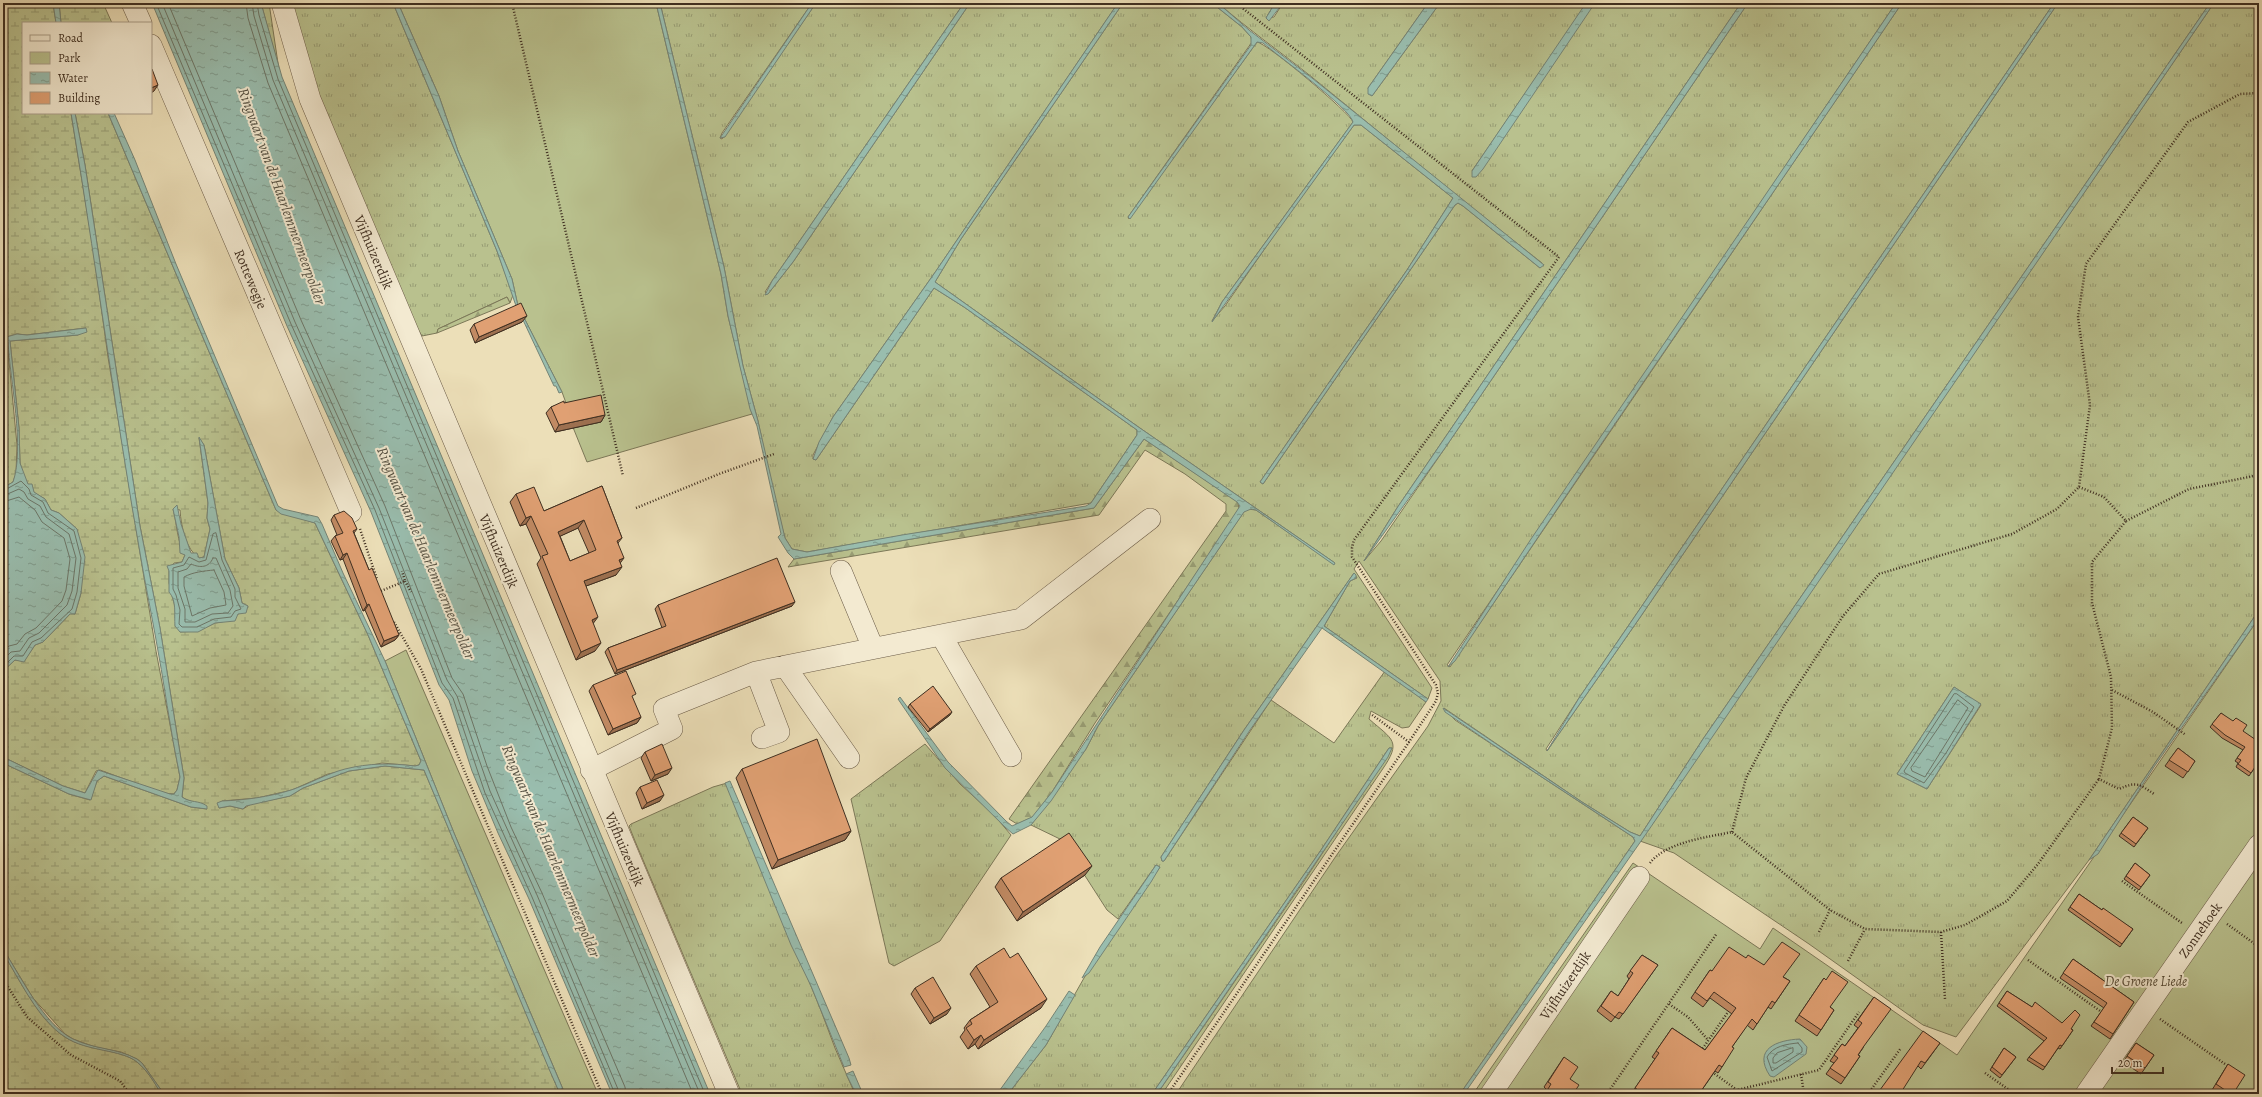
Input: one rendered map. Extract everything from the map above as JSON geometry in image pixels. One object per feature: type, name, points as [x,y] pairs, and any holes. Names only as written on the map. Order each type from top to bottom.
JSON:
[{"type":"street","points":[[132,3],[141,22]]},
{"type":"street","name":"Vijfhuizerdijk","points":[[282,3],[310,99],[591,770],[729,1094]]},
{"type":"street","name":"Rottewegje","points":[[152,47],[352,512]]},
{"type":"street","points":[[591,770],[672,729],[664,708],[756,672],[1022,619],[1150,519]]},
{"type":"street","points":[[841,571],[873,648]]},
{"type":"street","points":[[941,635],[1011,756]]},
{"type":"street","points":[[785,666],[849,758]]},
{"type":"street","points":[[756,672],[779,732],[762,738]]},
{"type":"street","name":"Zonnehoek","points":[[2086,1094],[2259,844]]},
{"type":"street","name":"Vijfhuizerdijk","points":[[1491,1094],[1639,877]]},
{"type":"path","points":[[512,3],[622,476]]},
{"type":"path","points":[[1168,1094],[1409,742],[1436,700],[1438,693],[1436,685],[1352,557],[1354,540],[1558,257],[1236,3]]},
{"type":"path","points":[[1732,832],[1746,778],[1784,706],[1843,616],[1879,574],[2012,534],[2057,509],[2079,488],[2090,405],[2078,317],[2086,264],[2188,122],[2240,94],[2259,93]]},
{"type":"path","points":[[636,508],[774,454]]},
{"type":"path","points":[[1639,877],[1655,856],[1694,839],[1732,832],[1830,910],[1865,929],[1941,932],[1965,925],[2007,901],[2038,864],[2099,779],[2112,728],[2111,678],[2092,603],[2092,562],[2126,521],[2189,490],[2259,476]]},
{"type":"path","points":[[2079,488],[2104,497],[2126,521]]},
{"type":"path","points":[[352,512],[362,533],[369,559],[381,591],[405,581]]},
{"type":"path","points":[[402,571],[410,592]]},
{"type":"path","points":[[392,620],[421,669],[602,1094]]},
{"type":"path","points":[[2112,689],[2153,712],[2186,735]]},
{"type":"path","points":[[1371,714],[1409,742]]},
{"type":"path","points":[[2099,779],[2119,789],[2130,784],[2137,783],[2154,794]]},
{"type":"path","points":[[2122,881],[2197,934]]},
{"type":"path","points":[[1819,932],[1830,910]]},
{"type":"path","points":[[2211,913],[2259,947]]},
{"type":"path","points":[[1848,961],[1865,929]]},
{"type":"path","points":[[1941,932],[1945,999]]},
{"type":"path","points":[[1607,1094],[1717,933]]},
{"type":"path","points":[[2028,960],[2105,1014]]},
{"type":"path","points":[[3,979],[27,1017],[71,1055],[120,1081],[130,1094]]},
{"type":"path","points":[[1669,1004],[1695,1023],[1708,1040]]},
{"type":"path","points":[[1699,1054],[1732,1006]]},
{"type":"path","points":[[2145,1008],[2224,1064]]},
{"type":"path","points":[[1735,1094],[1737,1090],[1819,1070],[1859,1012]]},
{"type":"path","points":[[1868,1094],[1901,1048]]},
{"type":"path","points":[[1707,1068],[1737,1090]]},
{"type":"path","points":[[1985,1073],[2014,1094]]},
{"type":"path","points":[[1801,1074],[1804,1094]]},
{"type":"green space","points":[[3,3],[53,3],[56,22],[22,22],[22,114],[71,114],[93,248],[108,357],[156,651],[180,777],[177,790],[174,794],[162,793],[100,770],[96,771],[85,793],[63,786],[3,757],[3,671],[15,660],[24,661],[35,645],[43,642],[71,613],[75,614],[81,593],[77,529],[59,513],[51,510],[45,499],[33,492],[25,481],[20,463],[19,428],[10,341],[78,335],[86,328],[27,335],[17,334],[3,338]]},
{"type":"green space","points":[[59,3],[103,3],[112,22],[61,22]]},
{"type":"green space","points":[[261,3],[269,3],[279,70]]},
{"type":"green space","points":[[291,3],[393,3],[497,251],[513,295],[510,303],[507,297],[438,329],[437,333],[422,336],[409,315],[312,84]]},
{"type":"green space","points":[[398,3],[656,3],[721,274],[728,316],[752,414],[587,462],[568,415],[570,414],[562,392],[518,306],[512,279],[458,151],[439,96]]},
{"type":"green space","points":[[660,3],[812,3],[722,133],[720,138],[722,139],[816,3],[964,3],[772,281],[765,292],[768,294],[793,262],[970,3],[1118,3],[936,271],[833,417],[813,455],[813,459],[816,460],[934,288],[964,307],[1137,430],[1137,435],[1091,503],[807,552],[792,549],[785,538],[772,490],[758,421],[743,366],[724,267]]},
{"type":"green space","points":[[1123,3],[1212,3],[1242,27],[1251,37],[1252,42],[1128,217],[1129,219],[1257,42],[1264,45],[1308,79],[1339,106],[1353,122],[1222,302],[1212,321],[1225,306],[1284,221],[1354,125],[1361,125],[1453,198],[1407,270],[1260,482],[1263,484],[1455,205],[1458,203],[1463,206],[1540,268],[1542,263],[1218,3],[1275,3],[1266,18],[1274,17],[1283,3],[1428,3],[1368,88],[1372,96],[1440,3],[1587,3],[1472,171],[1594,3],[1741,3],[1397,508],[1364,561],[1381,541],[1445,448],[1748,3],[1896,3],[1447,665],[1450,667],[1902,3],[2054,3],[1579,698],[1546,749],[1547,751],[1641,616],[2058,3],[2210,3],[1703,739],[1640,836],[1630,832],[1582,802],[1444,708],[1455,720],[1633,837],[1635,841],[1460,1094],[1176,1094],[1336,856],[1428,726],[1441,701],[1440,681],[1359,561],[1354,569],[1432,688],[1428,699],[1324,626],[1350,581],[1357,578],[1354,573],[1244,730],[1161,857],[1162,861],[1164,861],[1271,700],[1334,743],[1385,671],[1426,702],[1409,727],[1402,728],[1371,711],[1369,719],[1389,737],[1393,747],[1392,753],[1382,770],[1162,1094],[1157,1094],[1304,881],[1392,748],[1389,748],[1321,850],[1152,1094],[1008,1094],[1046,1045],[1084,978],[1160,867],[1156,865],[1118,919],[1107,910],[1062,840],[1031,825],[1086,749],[1098,726],[1247,509],[1256,510],[1334,564],[1335,563],[1137,426],[935,282],[961,239]]},
{"type":"green space","points":[[2214,3],[2259,3],[2259,610],[2089,860],[1956,1037],[1923,1025],[1809,944],[1674,853],[1640,841]],"holes":[[[1954,687],[1981,705],[1927,789],[1897,774]]]},
{"type":"green space","points":[[75,114],[108,114],[276,510],[315,523],[368,635],[421,761],[419,765],[415,766],[382,763],[328,774],[292,790],[257,798],[222,801],[219,808],[230,806],[243,809],[251,804],[290,796],[303,788],[349,771],[385,766],[424,770],[560,1094],[164,1094],[142,1063],[137,1059],[121,1052],[95,1047],[73,1039],[65,1034],[33,998],[3,949],[3,763],[69,794],[90,800],[97,781],[104,776],[191,807],[207,809],[182,797],[184,778],[160,628],[140,526],[85,165]],"holes":[[[199,438],[204,445],[225,559],[239,588],[242,603],[248,606],[238,614],[222,622],[215,623],[198,631],[180,632],[175,617],[176,611],[169,583],[169,571],[174,563],[182,562],[185,555],[179,539],[173,509],[180,510],[185,537],[194,554],[199,558],[204,557],[210,529],[207,518],[208,503]]]},
{"type":"green space","points":[[507,297],[510,303],[437,333],[438,329]]},
{"type":"green space","points":[[7,340],[17,445],[16,473],[13,482],[3,488],[3,341]]},
{"type":"green space","points":[[1144,439],[1238,502],[1239,510],[1095,723],[1052,792],[1033,817],[1017,824],[1009,819],[1226,511],[1226,504],[1185,474],[1145,450],[1099,515],[788,567],[794,559],[1094,508]]},
{"type":"green space","name":"De Groene Liede","points":[[2259,618],[2259,1094],[1473,1094],[1633,863],[1760,949],[1773,928],[1957,1055]]},
{"type":"green space","points":[[406,650],[598,1094],[565,1094],[454,833],[385,661]]},
{"type":"green space","points":[[925,744],[960,784],[994,815],[1011,835],[940,941],[894,966],[889,963],[851,799]]},
{"type":"green space","points":[[727,783],[855,1094],[742,1094],[635,841],[629,826],[631,824],[713,787]]},
{"type":"green space","points":[[3,953],[38,1010],[56,1030],[73,1042],[122,1055],[137,1062],[153,1081],[161,1094],[3,1094]]},
{"type":"water","points":[[53,3],[59,3],[61,22],[56,22]]},
{"type":"water","name":"Ringvaart van de Haarlemmermeerpolder","points":[[152,3],[261,3],[282,77],[710,1094],[612,1094],[529,899],[498,833],[472,771],[449,700],[439,685],[371,512],[287,326]]},
{"type":"water","points":[[393,3],[398,3],[439,96],[458,151],[512,279],[518,306],[562,392],[559,393],[556,386],[554,386],[515,303],[497,251]]},
{"type":"water","points":[[656,3],[660,3],[724,267],[743,366],[758,421],[785,538],[792,549],[807,552],[902,535],[1086,506],[1091,503],[1137,435],[1137,430],[964,307],[934,288],[816,460],[813,459],[819,442],[833,417],[936,271],[1118,3],[1123,3],[961,239],[935,282],[1137,426],[1335,563],[1334,565],[1256,510],[1251,509],[1244,512],[1098,726],[1086,749],[1051,801],[1031,825],[1013,834],[945,768],[898,699],[900,697],[948,762],[1006,821],[1012,826],[1032,817],[1052,792],[1240,506],[1237,502],[1144,439],[1094,508],[794,559],[788,553],[778,537],[781,534],[757,426],[750,409],[728,316],[721,274]]},
{"type":"water","points":[[812,3],[816,3],[725,137],[720,138]]},
{"type":"water","points":[[964,3],[970,3],[793,262],[768,294],[765,295],[772,281]]},
{"type":"water","points":[[1212,3],[1218,3],[1249,30],[1312,78],[1544,265],[1540,268],[1463,206],[1458,203],[1455,205],[1263,484],[1260,482],[1407,270],[1453,198],[1361,125],[1354,125],[1212,322],[1222,302],[1353,122],[1349,115],[1327,94],[1263,43],[1257,42],[1130,219],[1128,217],[1251,45],[1251,37],[1242,27]]},
{"type":"water","points":[[1275,3],[1283,3],[1269,21],[1266,18]]},
{"type":"water","points":[[1428,3],[1440,3],[1372,96],[1368,94],[1368,88]]},
{"type":"water","points":[[1586,3],[1595,3],[1483,169],[1476,177],[1472,177],[1472,171]]},
{"type":"water","points":[[1741,3],[1748,3],[1445,448],[1364,561],[1397,508]]},
{"type":"water","points":[[1896,3],[1902,3],[1455,661],[1448,667],[1531,539]]},
{"type":"water","points":[[2054,3],[2058,3],[1641,616],[1547,751],[1579,698]]},
{"type":"water","points":[[2210,3],[2214,3],[1646,834],[1464,1094],[1460,1094],[1635,841],[1633,837],[1445,712],[1443,708],[1582,802],[1630,832],[1640,836],[1703,739]]},
{"type":"water","points":[[71,114],[75,114],[85,165],[140,526],[160,628],[184,778],[182,797],[204,804],[207,806],[207,809],[191,807],[104,776],[97,781],[91,800],[69,794],[3,763],[3,757],[63,786],[85,793],[98,770],[170,794],[174,794],[177,790],[180,777],[121,439]]},
{"type":"water","points":[[108,114],[114,114],[135,160],[176,264],[278,506],[283,509],[318,517],[322,524],[343,573],[385,661],[454,833],[565,1094],[560,1094],[549,1069],[424,770],[385,766],[349,771],[303,788],[290,796],[246,806],[243,809],[230,806],[219,808],[217,803],[222,801],[274,795],[298,788],[345,769],[380,764],[415,766],[419,765],[421,761],[368,635],[315,523],[281,514],[276,510]]},
{"type":"water","points":[[86,328],[87,332],[78,335],[10,341],[19,428],[20,463],[28,484],[32,484],[34,492],[45,499],[51,510],[59,513],[77,529],[85,557],[81,593],[75,614],[70,614],[43,642],[35,645],[24,662],[15,660],[3,671],[3,488],[13,482],[18,451],[16,414],[8,342],[3,341],[3,338],[17,334],[27,335]]},
{"type":"water","points":[[199,437],[204,445],[225,559],[239,588],[242,603],[248,606],[246,613],[238,614],[235,621],[215,623],[198,632],[180,632],[175,626],[175,608],[172,596],[169,592],[169,571],[167,566],[182,562],[185,555],[180,553],[179,537],[173,509],[177,505],[181,524],[191,553],[197,553],[199,558],[204,557],[210,529],[207,518],[208,503]]},
{"type":"water","points":[[1354,573],[1356,578],[1350,581],[1324,626],[1428,699],[1426,702],[1322,628],[1250,730],[1164,861],[1162,861],[1161,857],[1244,730]]},
{"type":"water","points":[[2259,610],[2259,618],[2154,767],[2098,854],[2089,860]]},
{"type":"water","points":[[1954,687],[1981,704],[1927,789],[1897,774]]},
{"type":"water","points":[[1389,748],[1392,748],[1388,757],[1157,1094],[1152,1094],[1321,850]]},
{"type":"water","points":[[730,781],[851,1065],[844,1067],[811,986],[791,945],[725,783]]},
{"type":"water","points":[[1156,865],[1160,867],[1151,882],[1089,973],[1082,978],[1100,947]]},
{"type":"water","points":[[3,949],[34,998],[52,1023],[73,1039],[89,1045],[129,1055],[137,1059],[142,1063],[164,1094],[161,1094],[144,1069],[137,1062],[122,1055],[74,1042],[55,1030],[30,999],[3,953]]},
{"type":"water","points":[[1069,991],[1075,995],[1046,1045],[1008,1094],[997,1094],[1046,1026]]},
{"type":"water","points":[[1800,1039],[1807,1047],[1806,1054],[1774,1077],[1770,1076],[1765,1067],[1764,1059],[1770,1048],[1783,1041]]},
{"type":"water","points":[[853,1071],[863,1094],[856,1094],[846,1074]]},
{"type":"building","points":[[152,69],[158,85],[152,88]]},
{"type":"building","points":[[521,303],[527,316],[479,337],[474,324]]},
{"type":"building","points":[[601,395],[605,415],[559,425],[551,407],[564,401],[564,403]]},
{"type":"building","points":[[602,486],[622,538],[617,541],[624,558],[619,560],[622,567],[584,581],[598,617],[592,620],[601,643],[581,652],[542,556],[548,554],[531,516],[526,518],[516,494],[534,487],[544,511]],"holes":[[[584,520],[596,550],[570,561],[558,532]]]},
{"type":"building","points":[[344,511],[352,518],[357,529],[353,531],[369,570],[372,568],[399,635],[384,641],[369,604],[367,605],[347,553],[343,555],[335,536],[343,533],[334,515]]},
{"type":"building","points":[[777,558],[795,602],[617,670],[608,648],[666,626],[658,605]]},
{"type":"building","points":[[626,671],[636,694],[632,696],[641,717],[613,729],[593,685]]},
{"type":"building","points":[[933,686],[952,712],[930,729],[910,704]]},
{"type":"building","points":[[2221,713],[2233,721],[2236,718],[2247,725],[2243,731],[2259,742],[2259,761],[2251,773],[2238,764],[2241,760],[2237,758],[2245,747],[2225,735],[2212,724]]},
{"type":"building","points":[[817,739],[851,831],[778,860],[742,769]]},
{"type":"building","points":[[662,744],[672,768],[655,775],[645,752]]},
{"type":"building","points":[[2178,748],[2195,761],[2188,772],[2169,760]]},
{"type":"building","points":[[657,780],[664,795],[647,803],[640,787]]},
{"type":"building","points":[[2133,817],[2148,828],[2136,844],[2121,833]]},
{"type":"building","points":[[1069,833],[1092,866],[1023,912],[1001,878]]},
{"type":"building","points":[[2135,863],[2150,875],[2141,887],[2126,876]]},
{"type":"building","points":[[2079,894],[2102,910],[2103,908],[2133,929],[2122,944],[2070,907]]},
{"type":"building","points":[[1782,942],[1800,954],[1783,977],[1790,981],[1775,1003],[1772,1001],[1757,1024],[1752,1019],[1732,1047],[1734,1048],[1722,1067],[1719,1065],[1699,1094],[1645,1094],[1635,1088],[1659,1053],[1656,1051],[1672,1028],[1705,1050],[1736,1008],[1714,992],[1707,1001],[1695,992],[1710,970],[1712,971],[1729,947],[1746,958],[1748,955],[1764,965]]},
{"type":"building","points":[[1004,948],[1010,958],[1018,953],[1047,999],[984,1040],[981,1035],[974,1040],[966,1028],[972,1024],[970,1020],[998,1002],[976,966]]},
{"type":"building","points":[[1642,955],[1658,965],[1623,1014],[1619,1012],[1615,1017],[1601,1006],[1611,991],[1618,996],[1633,973],[1630,971]]},
{"type":"building","points":[[2073,959],[2134,1002],[2113,1034],[2094,1022],[2107,1003],[2063,973]]},
{"type":"building","points":[[1832,971],[1848,982],[1830,1007],[1834,1010],[1821,1030],[1799,1015],[1824,978],[1826,980]]},
{"type":"building","points":[[933,977],[951,1008],[934,1018],[915,988]]},
{"type":"building","points":[[2007,991],[2032,1007],[2035,1002],[2062,1023],[2075,1010],[2080,1015],[2071,1029],[2073,1030],[2062,1046],[2060,1045],[2045,1067],[2029,1057],[2047,1038],[1999,1003]]},
{"type":"building","points":[[1874,997],[1891,1009],[1858,1055],[1860,1056],[1845,1078],[1830,1068],[1838,1058],[1834,1055],[1842,1044],[1845,1046],[1862,1023],[1858,1020]]},
{"type":"building","points":[[1923,1031],[1940,1043],[1925,1063],[1921,1061],[1900,1094],[1877,1094]]},
{"type":"building","points":[[2136,1043],[2154,1055],[2145,1068],[2127,1056]]},
{"type":"building","points":[[2004,1048],[2016,1057],[2002,1075],[1992,1067]]},
{"type":"building","points":[[1564,1057],[1578,1067],[1570,1079],[1579,1085],[1573,1094],[1545,1094],[1551,1084],[1548,1082]]},
{"type":"building","points":[[2228,1064],[2245,1075],[2233,1094],[2216,1084]]}]
